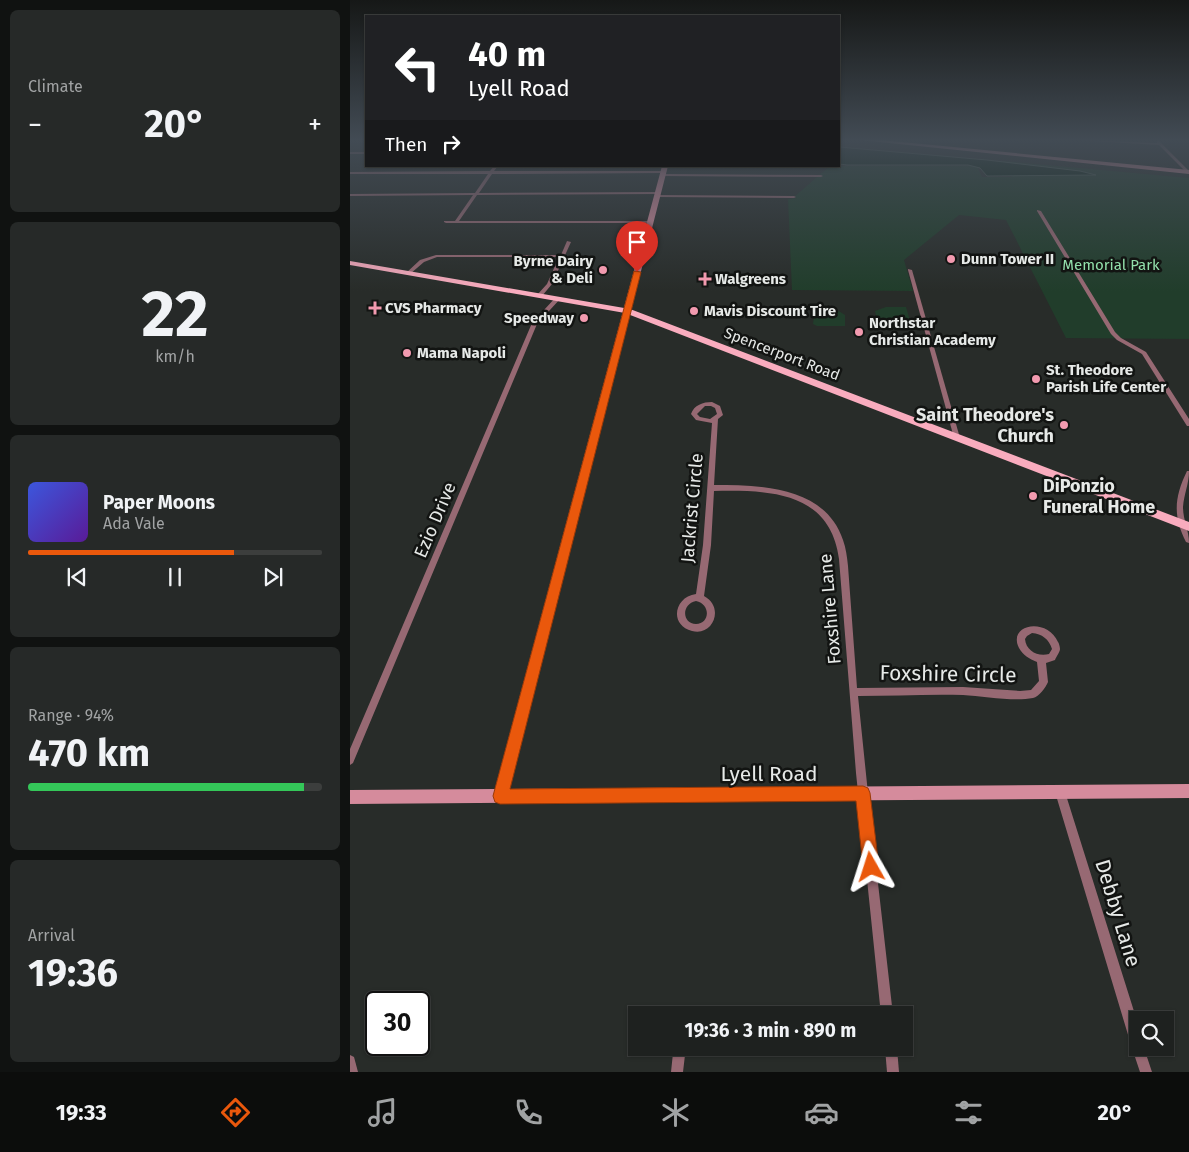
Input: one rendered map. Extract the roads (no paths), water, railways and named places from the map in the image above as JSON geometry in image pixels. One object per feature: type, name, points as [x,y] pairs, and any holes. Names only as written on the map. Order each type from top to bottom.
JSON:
[{"type":"main road","name":"Spencerport Road","points":[[350,263],[627,311],[1184,525]]},
{"type":"street","points":[[456,222],[478,190]]},
{"type":"street","points":[[500,796],[659,190]]},
{"type":"street","points":[[350,195],[475,194],[794,197]]},
{"type":"street","points":[[1039,211],[1112,332],[1120,340],[1133,345],[1144,353],[1189,424]]},
{"type":"street","points":[[446,222],[650,222]]},
{"type":"street","points":[[540,295],[549,284],[569,242]]},
{"type":"street","points":[[408,273],[422,261],[436,256],[562,256]]},
{"type":"street","points":[[910,270],[957,438]]},
{"type":"street","name":"Ezio Drive","points":[[350,760],[535,323],[558,298]]},
{"type":"street","name":"Jackrist Circle","points":[[700,598],[711,488],[715,419]]},
{"type":"street","points":[[1189,473],[1182,488],[1179,504],[1189,540]]},
{"type":"street","name":"Foxshire Lane","points":[[711,488],[776,490],[814,508],[834,528],[842,551],[853,692],[886,1006]]},
{"type":"street","name":"Foxshire Circle","points":[[853,692],[962,691],[1020,695],[1032,694],[1044,682],[1042,660]]},
{"type":"street","name":"Lyell Road","points":[[350,798],[1189,791]]},
{"type":"street","name":"Debby Lane","points":[[1060,792],[1129,1018]]},
{"type":"street","points":[[677,1072],[678,1056]]},
{"type":"street","points":[[892,1056],[893,1072]]},
{"type":"street","name":"Debby Lane","points":[[1141,1056],[1146,1072]]},
{"type":"street","points":[[350,1061],[352,1072]]},
{"type":"place","name":"Dunn Tower II","points":[[951,259]]},
{"type":"place","name":"Byrne Dairy & Deli","points":[[603,270]]},
{"type":"place","name":"Walgreens","points":[[705,279]]},
{"type":"place","name":"CVS Pharmacy","points":[[375,308]]},
{"type":"place","name":"Mavis Discount Tire","points":[[694,311]]},
{"type":"place","name":"Speedway","points":[[584,318]]},
{"type":"place","name":"Northstar Christian Academy","points":[[859,332]]},
{"type":"place","name":"Mama Napoli","points":[[407,353]]},
{"type":"place","name":"St. Theodore Parish Life Center","points":[[1036,379]]},
{"type":"place","name":"Saint Theodore's Church","points":[[1064,425]]},
{"type":"place","name":"DiPonzio Funeral Home","points":[[1033,496]]},
{"type":"park label","name":"Memorial Park","points":[[1111,265]]}]
